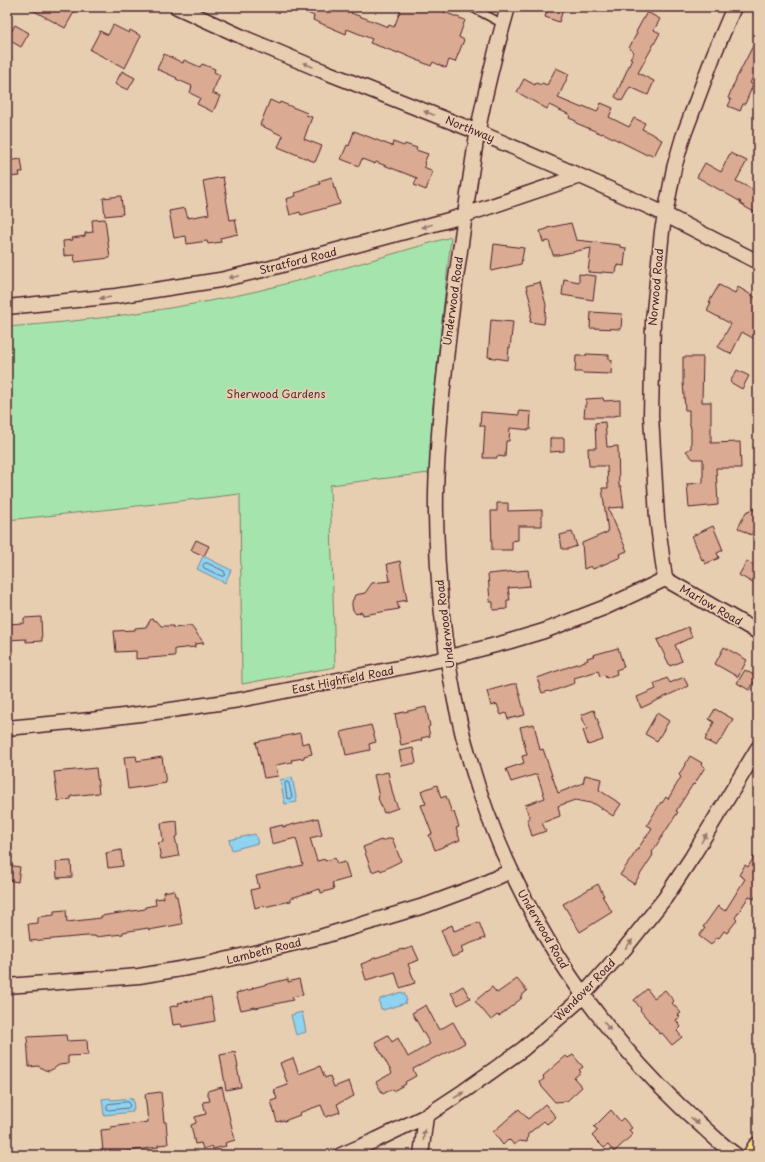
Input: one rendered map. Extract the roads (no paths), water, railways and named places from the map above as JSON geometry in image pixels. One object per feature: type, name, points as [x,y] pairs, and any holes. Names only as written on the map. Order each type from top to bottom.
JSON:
[{"type":"main road","points":[[754,1155],[758,1148]]},
{"type":"street","name":"Northway","points":[[177,7],[247,39],[323,71],[478,132],[580,176],[664,214],[758,262]]},
{"type":"street","name":"Underwood Road","points":[[508,7],[478,132],[464,215],[447,348],[439,428],[436,479],[438,557],[442,609],[455,702],[476,780],[492,826],[511,871],[540,927],[583,995],[616,1038],[657,1084],[683,1110],[736,1155]]},
{"type":"street","name":"Norwood Road","points":[[665,579],[657,518],[651,416],[653,321],[664,214],[674,168],[683,138],[714,54],[734,7]]},
{"type":"street","name":"Stratford Road","points":[[7,307],[116,296],[220,280],[328,254],[464,215],[580,176]]},
{"type":"street","name":"Marlow Road","points":[[665,579],[758,632]]},
{"type":"street","name":"East Highfield Road","points":[[7,728],[91,720],[239,700],[448,658],[544,631],[606,607],[665,579]]},
{"type":"street","name":"Wendover Road","points":[[341,1155],[426,1116],[493,1072],[523,1049],[583,995],[626,947],[665,898],[758,748]]},
{"type":"street","name":"Lambeth Road","points":[[7,986],[139,976],[204,965],[320,937],[427,906],[511,871]]},
{"type":"street","points":[[421,1155],[426,1116]]},
{"type":"lane","points":[[471,7],[503,24]]},
{"type":"water","points":[[203,556],[231,570],[225,583],[197,569]]},
{"type":"water","points":[[292,777],[297,802],[285,804],[280,780]]},
{"type":"water","points":[[255,834],[258,843],[232,850],[229,840]]},
{"type":"water","points":[[402,992],[403,994],[404,993],[407,1001],[405,1001],[406,1003],[383,1010],[381,1009],[379,1002],[380,999]]},
{"type":"water","points":[[302,1012],[306,1032],[296,1035],[291,1015]]},
{"type":"water","points":[[110,1098],[111,1100],[133,1099],[133,1112],[104,1115],[102,1099]]},
{"type":"park label","name":"Sherwood Gardens","points":[[276,394]]}]
